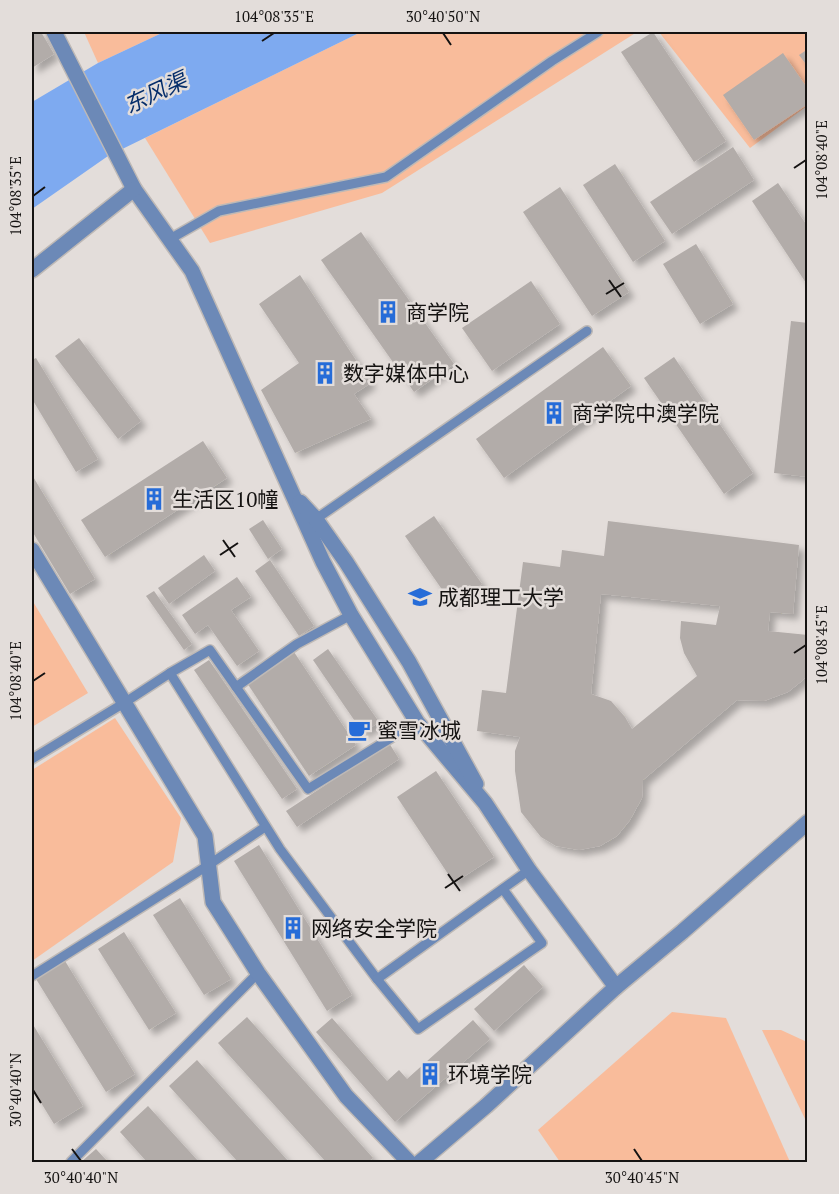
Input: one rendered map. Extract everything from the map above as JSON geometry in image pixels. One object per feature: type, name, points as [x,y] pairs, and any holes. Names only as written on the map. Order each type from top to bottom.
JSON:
[{"type":"street","points":[[54,32],[134,189],[192,271],[290,491],[311,522],[346,562],[409,662],[471,774],[484,803]]},
{"type":"street","points":[[32,270],[134,189]]},
{"type":"street","points":[[311,522],[322,562],[351,615],[417,722],[484,803],[529,870],[616,987]]},
{"type":"street","points":[[32,550],[204,836],[213,902],[258,973],[346,1096],[409,1162]]},
{"type":"street","points":[[420,1162],[486,1106],[616,987],[807,822]]},
{"type":"lane","points":[[170,238],[219,211],[386,177],[552,61],[598,32]]},
{"type":"lane","points":[[311,522],[587,332]]},
{"type":"lane","points":[[237,687],[297,644],[351,615]]},
{"type":"lane","points":[[32,759],[210,650],[308,789],[417,722]]},
{"type":"lane","points":[[170,673],[265,826],[376,979],[418,1029],[542,943],[503,888]]},
{"type":"lane","points":[[32,976],[207,866],[265,826]]},
{"type":"lane","points":[[376,979],[529,870]]},
{"type":"lane","points":[[71,1162],[258,973]]},
{"type":"shaded area","points":[[84,32],[164,32],[98,63]]},
{"type":"shaded area","points":[[361,32],[637,32],[382,193],[210,243],[145,138]]},
{"type":"shaded area","points":[[659,32],[807,32],[807,106],[750,148]]},
{"type":"shaded area","points":[[32,600],[88,693],[32,727]]},
{"type":"shaded area","points":[[115,718],[181,818],[173,862],[32,961],[32,770]]},
{"type":"shaded area","points":[[672,1012],[726,1018],[790,1162],[560,1162],[538,1130]]},
{"type":"shaded area","points":[[762,1030],[781,1030],[807,1042],[807,1123]]},
{"type":"water","name":"东风渠","points":[[164,32],[361,32],[108,156],[32,209],[32,102],[98,63]]},
{"type":"building","points":[[32,32],[41,32],[54,54],[32,68]]},
{"type":"building","points":[[653,32],[726,141],[694,162],[621,52]]},
{"type":"building","points":[[808,49],[808,67],[799,55]]},
{"type":"building","points":[[783,53],[808,89],[808,104],[754,140],[723,95]]},
{"type":"building","points":[[733,147],[754,180],[672,234],[650,202]]},
{"type":"building","points":[[615,164],[665,241],[633,262],[583,185]]},
{"type":"building","points":[[778,183],[808,227],[808,281],[806,283],[752,201]]},
{"type":"building","points":[[560,187],[629,292],[592,316],[523,212]]},
{"type":"building","name":"商学院","points":[[361,232],[454,364],[414,392],[321,260]]},
{"type":"building","points":[[696,244],[733,304],[700,324],[663,264]]},
{"type":"building","name":"数字媒体中心","points":[[300,275],[371,383],[354,394],[371,419],[295,453],[261,390],[299,363],[259,304]]},
{"type":"building","points":[[531,281],[560,324],[492,371],[462,328]]},
{"type":"building","points":[[791,321],[808,323],[808,477],[774,473]]},
{"type":"building","points":[[79,338],[141,421],[118,439],[55,356]]},
{"type":"building","name":"商学院中澳学院","points":[[603,347],[631,386],[504,478],[476,439]]},
{"type":"building","points":[[674,357],[753,473],[724,494],[644,378]]},
{"type":"building","points":[[36,358],[98,459],[76,472],[32,399],[32,360]]},
{"type":"building","name":"生活区10幢","points":[[203,441],[227,478],[105,557],[81,520]]},
{"type":"building","points":[[32,475],[95,579],[70,594],[32,531]]},
{"type":"building","points":[[434,516],[482,584],[452,604],[405,536]]},
{"type":"building","points":[[263,520],[282,549],[268,559],[249,529]]},
{"type":"building","points":[[608,521],[799,545],[793,614],[770,612],[768,631],[808,635],[808,674],[788,692],[764,701],[737,700],[643,780],[642,798],[630,820],[617,836],[600,846],[579,850],[556,846],[541,837],[521,812],[515,771],[515,751],[520,737],[477,731],[482,690],[506,693],[523,562],[560,567],[562,550],[604,556]],"holes":[[[601,594],[720,606],[716,625],[681,621],[680,638],[684,653],[697,676],[632,729],[611,701],[591,694]]]},
{"type":"building","points":[[204,555],[215,571],[169,604],[158,588]]},
{"type":"building","points":[[270,560],[314,626],[299,636],[255,571]]},
{"type":"building","points":[[237,577],[251,597],[231,610],[259,651],[237,666],[208,625],[195,634],[182,615]]},
{"type":"building","points":[[154,591],[192,644],[184,650],[146,596]]},
{"type":"building","points":[[328,649],[379,722],[363,733],[313,660]]},
{"type":"building","points":[[294,652],[356,745],[309,776],[247,683]]},
{"type":"building","points":[[209,660],[297,789],[282,799],[194,670]]},
{"type":"building","points":[[389,743],[399,759],[297,827],[286,811]]},
{"type":"building","points":[[436,771],[494,857],[454,883],[397,797]]},
{"type":"building","name":"网络安全学院","points":[[259,845],[352,995],[327,1011],[234,861]]},
{"type":"building","points":[[180,898],[231,979],[204,995],[153,915]]},
{"type":"building","points":[[124,932],[176,1013],[149,1030],[98,949]]},
{"type":"building","points":[[65,961],[135,1074],[106,1092],[36,979]]},
{"type":"building","points":[[524,965],[543,987],[494,1031],[474,1009]]},
{"type":"building","points":[[247,1017],[373,1158],[368,1162],[326,1162],[218,1043]]},
{"type":"building","name":"环境学院","points":[[332,1018],[387,1081],[399,1070],[407,1079],[473,1020],[490,1039],[395,1122],[316,1032]]},
{"type":"building","points":[[32,1023],[83,1106],[54,1124],[32,1088]]},
{"type":"building","points":[[197,1060],[289,1162],[238,1162],[169,1086]]},
{"type":"building","points":[[148,1106],[199,1162],[147,1162],[120,1132]]},
{"type":"building","points":[[96,1149],[108,1162],[81,1162]]},
{"type":"place","name":"商学院","points":[[388,312]]},
{"type":"place","name":"数字媒体中心","points":[[325,373]]},
{"type":"place","name":"商学院中澳学院","points":[[554,413]]},
{"type":"place","name":"生活区10幢","points":[[154,499]]},
{"type":"place","name":"成都理工大学","points":[[420,597]]},
{"type":"place","name":"蜜雪冰城","points":[[359,730]]},
{"type":"place","name":"网络安全学院","points":[[293,928]]},
{"type":"place","name":"环境学院","points":[[430,1074]]}]
